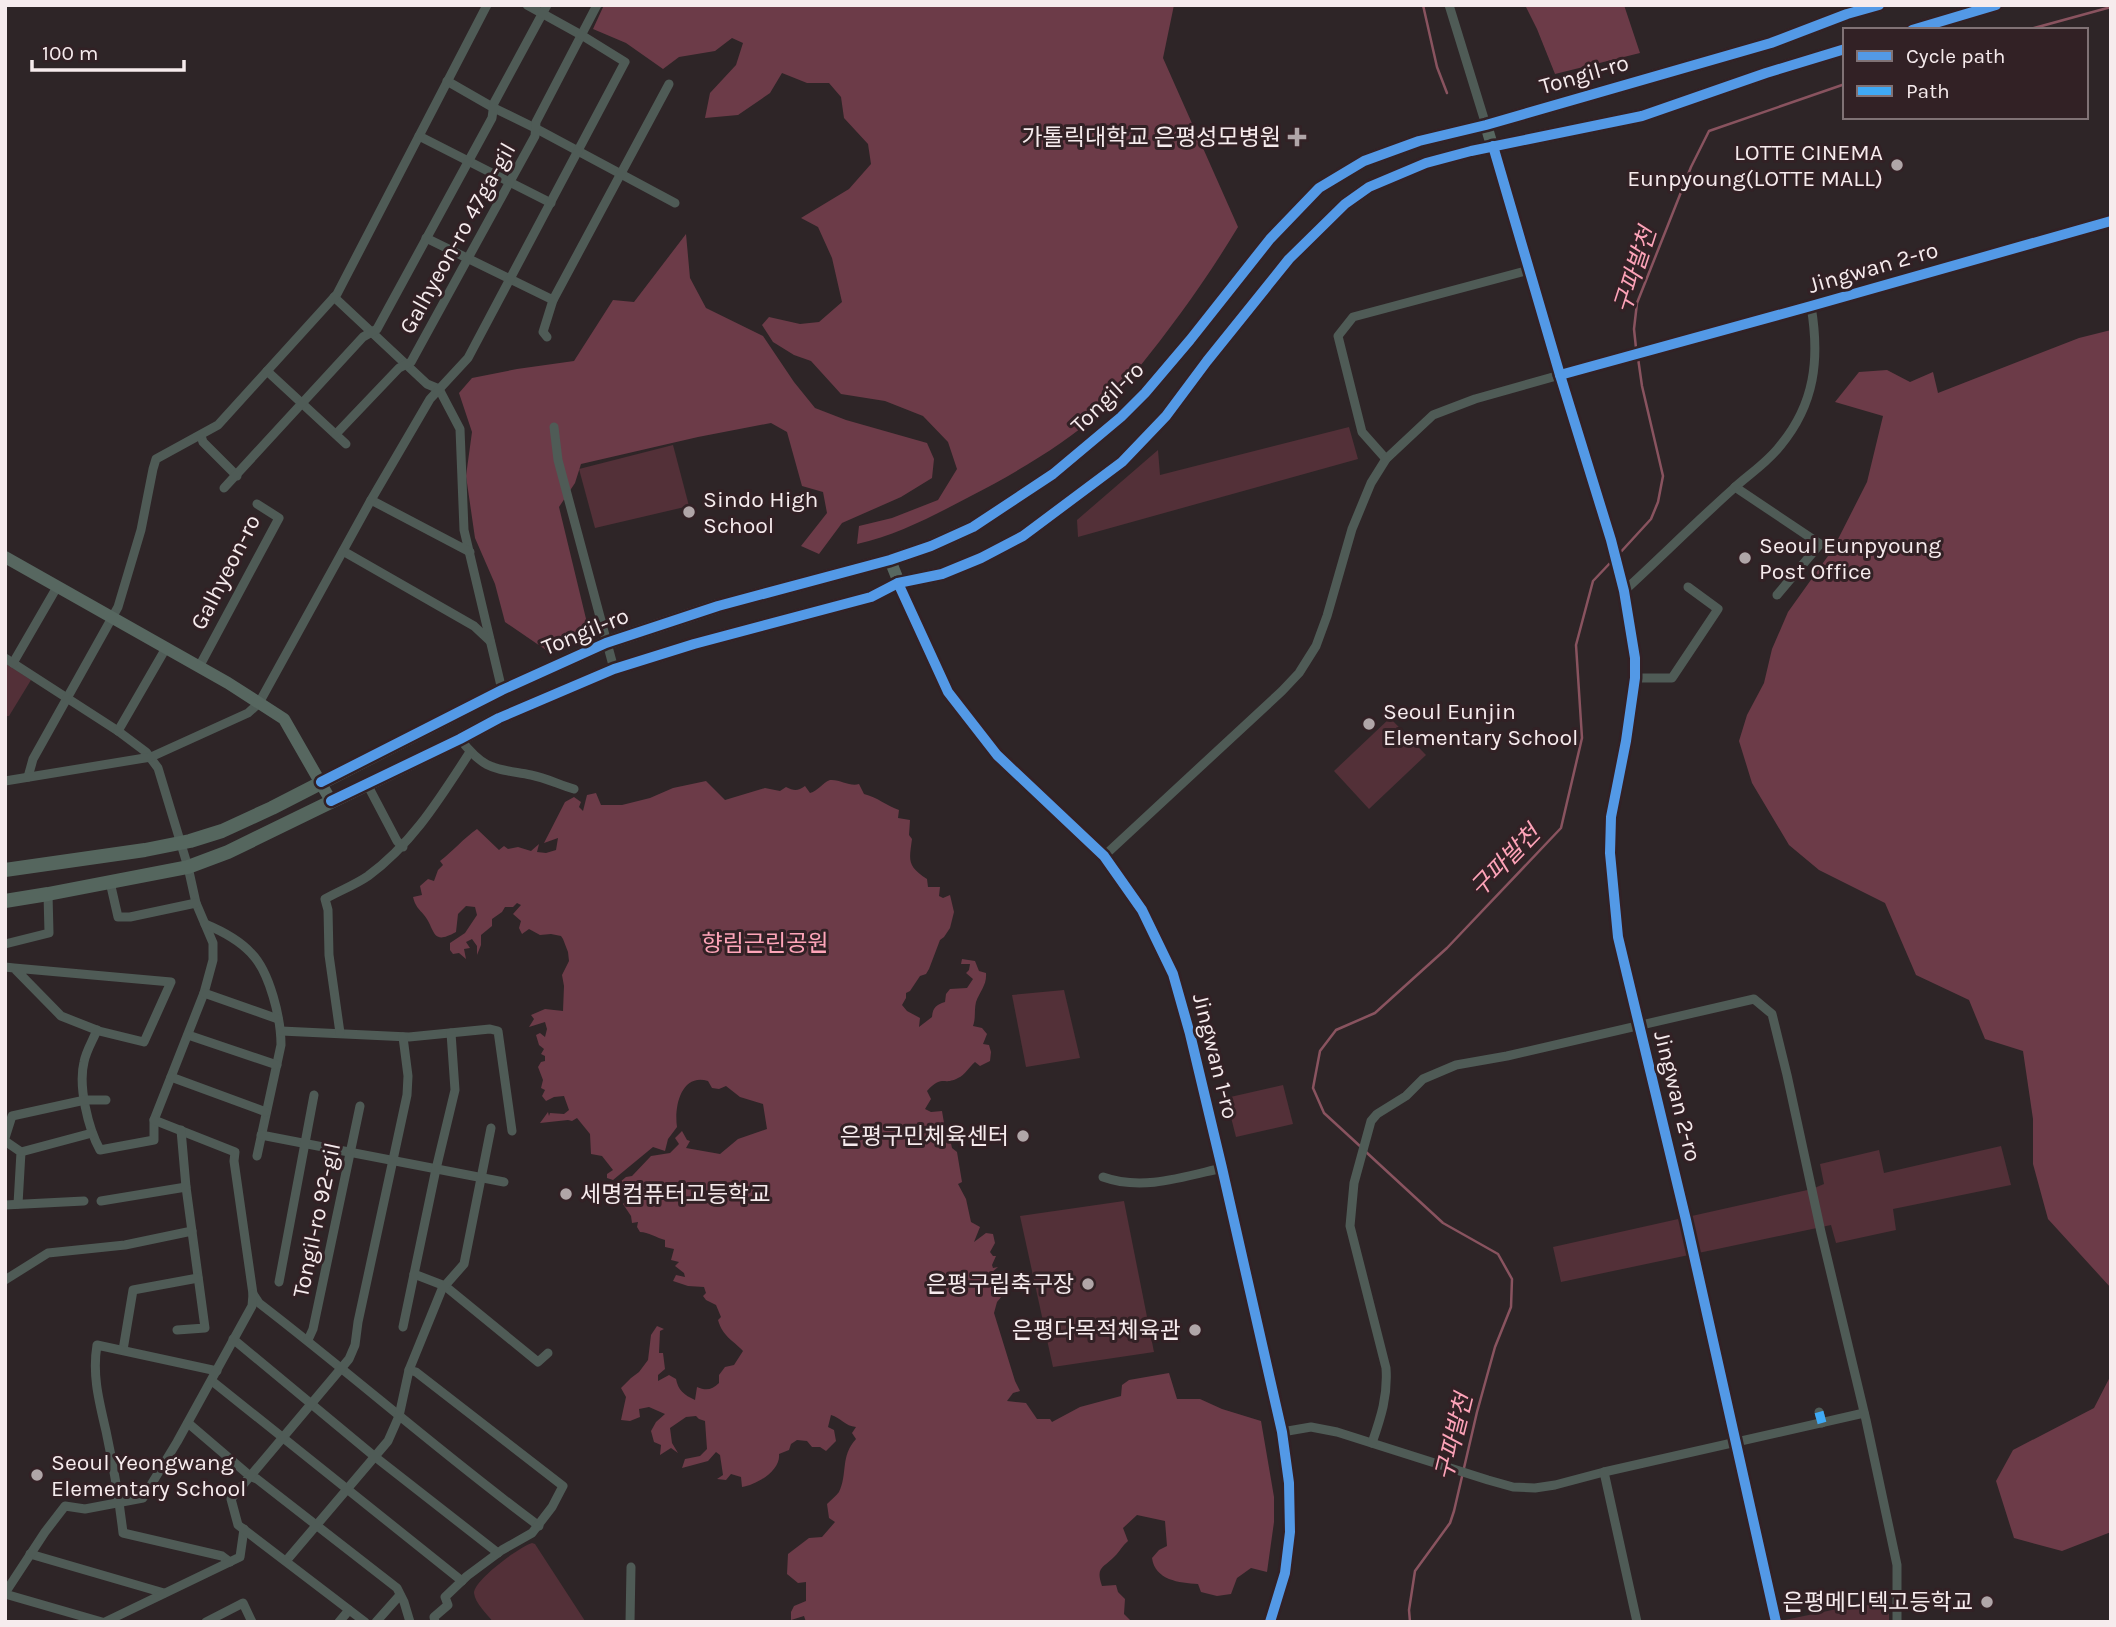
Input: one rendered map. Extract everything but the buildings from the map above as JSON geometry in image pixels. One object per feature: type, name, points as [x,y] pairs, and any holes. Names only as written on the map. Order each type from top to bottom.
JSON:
[{"type":"main road","name":"Tongil-ro","points":[[5,870],[99,858],[180,843],[222,831],[502,690],[606,643],[718,606],[890,560],[973,527],[1053,474],[1096,440],[1145,393],[1270,239],[1319,188],[1364,161],[1419,141],[1486,125],[1771,43],[1847,14],[1879,5]]},
{"type":"main road","points":[[1919,28],[1996,5]]},
{"type":"main road","name":"Tongil-ro","points":[[5,901],[188,867],[228,852],[499,718],[614,669],[694,644],[871,597],[898,583],[942,573],[981,558],[1033,528],[1122,462],[1166,416],[1206,361],[1289,260],[1345,204],[1369,187],[1426,163],[1493,146],[1642,116],[1843,50]]},
{"type":"street","points":[[29,777],[33,760],[118,607],[132,566],[156,459],[218,425],[334,297],[487,5]]},
{"type":"street","points":[[5,780],[151,757],[248,713],[259,703],[370,500],[430,398],[468,358],[625,62],[545,10],[527,5]]},
{"type":"street","name":"Galhyeon-ro 47ga-gil","points":[[336,434],[399,368],[411,362],[535,136],[536,122],[597,5]]},
{"type":"street","points":[[1104,856],[1299,673],[1315,646],[1327,616],[1361,506],[1371,484],[1387,460],[1433,415],[1475,399],[1560,375],[1450,5]]},
{"type":"street","points":[[224,488],[363,337],[377,329],[492,118],[494,103],[545,10]]},
{"type":"street","points":[[447,81],[675,203]]},
{"type":"street","points":[[547,337],[543,332],[553,300],[622,176],[669,84]]},
{"type":"street","points":[[419,136],[551,203]]},
{"type":"street","name":"Jingwan 2-ro","points":[[1776,1622],[1686,1220],[1618,937],[1610,853],[1611,817],[1626,741],[1635,678],[1635,658],[1624,591],[1611,540],[1560,375],[2111,221]]},
{"type":"street","points":[[426,238],[553,300]]},
{"type":"street","points":[[1387,460],[1362,432],[1338,336],[1353,317],[1529,270]]},
{"type":"street","points":[[334,297],[427,384],[439,389],[460,429],[464,530],[502,690]]},
{"type":"street","name":"Jingwan 2-ro","points":[[1624,591],[1779,448],[1794,426],[1810,396],[1816,364],[1811,306]]},
{"type":"street","points":[[267,371],[346,444]]},
{"type":"street","points":[[554,427],[558,460],[614,669]]},
{"type":"street","points":[[201,436],[203,442],[237,476]]},
{"type":"street","points":[[1735,487],[1820,544],[1777,595]]},
{"type":"street","points":[[370,500],[470,552]]},
{"type":"street","name":"Galhyeon-ro","points":[[200,667],[279,518],[257,504]]},
{"type":"street","points":[[343,551],[474,626],[491,642]]},
{"type":"street","name":"Galhyeon-ro","points":[[5,557],[200,667],[284,719],[331,801]]},
{"type":"street","name":"Jingwan 1-ro","points":[[890,560],[948,692],[996,755],[1104,856],[1142,910],[1173,974],[1222,1168],[1282,1432],[1289,1483],[1290,1532],[1285,1573],[1270,1622]]},
{"type":"street","points":[[57,587],[9,661],[118,731],[151,757],[158,768],[196,903],[213,943],[213,960],[204,993],[154,1120],[154,1140],[100,1150],[92,1133],[83,1074],[84,1061],[97,1030]]},
{"type":"street","points":[[1635,678],[1672,678],[1718,609],[1688,587]]},
{"type":"street","name":"Galhyeon-ro","points":[[118,731],[166,649]]},
{"type":"street","points":[[460,739],[475,759],[494,768],[542,778],[574,789]]},
{"type":"street","points":[[340,1033],[329,955],[328,910],[325,899],[366,877],[403,846],[436,806],[470,752]]},
{"type":"street","points":[[367,783],[397,841],[403,846]]},
{"type":"street","points":[[110,882],[118,917],[130,917],[196,903]]},
{"type":"street","points":[[5,944],[48,933],[48,894]]},
{"type":"street","points":[[205,924],[228,934],[253,954],[271,989],[281,1031],[281,1045],[257,1156]]},
{"type":"street","points":[[10,967],[171,982],[144,1042],[97,1030],[61,1016],[10,967]]},
{"type":"street","points":[[204,993],[278,1019]]},
{"type":"street","name":"Jingwan 2-ro","points":[[1639,1025],[1754,999],[1772,1014],[1897,1565],[1897,1622]]},
{"type":"street","points":[[1372,1443],[1385,1407],[1386,1368],[1350,1226],[1354,1182],[1371,1121],[1377,1114],[1406,1096],[1423,1079],[1456,1065],[1639,1025]]},
{"type":"street","points":[[281,1031],[403,1037],[490,1029],[498,1031],[512,1131]]},
{"type":"street","points":[[403,1327],[455,1090],[451,1033]]},
{"type":"street","points":[[188,1035],[277,1065]]},
{"type":"street","points":[[365,1622],[238,1525],[231,1499],[349,1359],[355,1345],[407,1095],[408,1076],[403,1037]]},
{"type":"street","points":[[171,1077],[266,1112]]},
{"type":"street","points":[[279,1282],[314,1095]]},
{"type":"street","points":[[21,1152],[5,1140],[12,1116],[85,1100],[106,1100]]},
{"type":"street","name":"Tongil-ro 92-gil","points":[[308,1340],[313,1329],[360,1106]]},
{"type":"street","name":"Tongil-ro 92-gil","points":[[154,1120],[235,1152],[234,1161],[253,1294],[259,1303],[539,1526]]},
{"type":"street","points":[[286,1561],[387,1441],[399,1416],[409,1370],[445,1286],[464,1264],[491,1129]]},
{"type":"street","points":[[177,1330],[205,1328],[181,1130]]},
{"type":"street","points":[[21,1152],[92,1133]]},
{"type":"street","points":[[261,1135],[504,1182]]},
{"type":"street","points":[[18,1204],[21,1152]]},
{"type":"street","points":[[1103,1177],[1115,1181],[1155,1184],[1222,1168]]},
{"type":"street","points":[[101,1201],[186,1186]]},
{"type":"street","points":[[5,1205],[84,1201]]},
{"type":"street","points":[[5,1280],[48,1253],[125,1245],[192,1231]]},
{"type":"street","points":[[414,1274],[445,1286],[538,1362],[548,1353]]},
{"type":"street","points":[[123,1350],[133,1290],[198,1278]]},
{"type":"street","points":[[244,1529],[240,1557],[103,1622],[5,1594],[65,1506],[85,1509],[143,1498],[212,1381],[252,1306],[253,1294]]},
{"type":"street","points":[[233,1339],[374,1456],[498,1553]]},
{"type":"street","points":[[217,1371],[97,1345],[94,1364],[95,1386],[120,1502],[123,1533],[222,1556],[230,1562]]},
{"type":"street","points":[[409,1370],[416,1372],[563,1486],[539,1526],[462,1581],[445,1597],[448,1605],[434,1617],[435,1622]]},
{"type":"street","points":[[212,1381],[462,1581]]},
{"type":"street","points":[[1819,1412],[1822,1423]]},
{"type":"street","points":[[1282,1432],[1311,1427],[1337,1432],[1513,1487],[1535,1488],[1864,1413]]},
{"type":"street","points":[[188,1423],[250,1476],[397,1588],[410,1622]]},
{"type":"street","points":[[1604,1472],[1637,1622]]},
{"type":"street","points":[[30,1554],[164,1593]]},
{"type":"street","points":[[629,1622],[631,1567]]},
{"type":"street","points":[[376,1622],[400,1595]]},
{"type":"street","points":[[206,1622],[243,1603],[252,1622]]},
{"type":"street","points":[[340,1622],[349,1610]]},
{"type":"shaded area","points":[[1349,427],[1358,459],[1078,537],[1077,520],[1158,450],[1160,475]]},
{"type":"shaded area","points":[[673,445],[689,506],[595,528],[579,469]]},
{"type":"shaded area","points":[[5,663],[31,680],[9,716],[5,716]]},
{"type":"shaded area","points":[[1390,718],[1426,755],[1369,809],[1334,771]]},
{"type":"shaded area","points":[[1064,990],[1080,1058],[1026,1067],[1012,995]]},
{"type":"shaded area","points":[[1283,1085],[1293,1124],[1236,1137],[1226,1098]]},
{"type":"shaded area","points":[[2001,1146],[2011,1185],[1893,1209],[1896,1230],[1836,1243],[1831,1225],[1561,1282],[1553,1247],[1812,1189],[1824,1184],[1820,1164],[1879,1150],[1884,1173]]},
{"type":"shaded area","name":"은평구립축구장","points":[[1124,1201],[1154,1352],[1053,1367],[1020,1216]]},
{"type":"shaded area","points":[[532,1543],[585,1621],[493,1622],[479,1604],[474,1593],[481,1580],[508,1557]]},
{"type":"shaded area","points":[[1889,1598],[1889,1622],[1779,1622],[1785,1620]]},
{"type":"green space","points":[[604,5],[1174,5],[1163,58],[1238,227],[1203,282],[1164,335],[1103,410],[1039,458],[1004,478],[928,518],[857,544],[859,526],[892,518],[938,500],[957,469],[948,442],[923,416],[885,401],[841,394],[811,361],[794,355],[773,342],[762,325],[769,317],[800,324],[819,322],[842,302],[832,258],[818,227],[801,218],[849,189],[871,164],[868,144],[844,118],[841,97],[829,83],[807,83],[782,73],[770,93],[738,115],[705,118],[710,93],[736,65],[743,43],[732,38],[715,51],[679,57],[663,69],[626,43],[593,29]]},
{"type":"green space","points":[[1525,5],[1624,5],[1640,53],[1555,74]]},
{"type":"green space","points":[[686,234],[690,278],[706,308],[763,336],[815,408],[846,420],[927,443],[934,459],[932,478],[901,497],[842,523],[819,554],[801,546],[827,513],[823,492],[802,486],[787,432],[771,423],[581,464],[575,483],[559,507],[588,627],[546,650],[505,622],[495,584],[475,538],[466,476],[472,432],[459,393],[472,378],[574,361],[613,300],[634,302]]},
{"type":"green space","points":[[2111,330],[2111,1288],[2048,1219],[2033,1164],[2033,1119],[2023,1051],[1985,1039],[1969,1000],[1916,975],[1885,903],[1819,870],[1789,845],[1752,783],[1739,741],[1747,715],[1764,683],[1772,649],[1788,612],[1833,549],[1867,482],[1883,416],[1835,402],[1859,372],[1887,370],[1910,382],[1933,372],[1938,393],[2079,338]]},
{"type":"green space","name":"향림근린공원","points":[[830,780],[859,784],[864,794],[899,810],[898,818],[910,820],[910,858],[913,866],[927,879],[928,887],[940,887],[939,896],[943,898],[950,895],[954,912],[950,928],[940,940],[926,974],[920,976],[906,993],[902,1005],[920,1018],[919,1027],[932,1017],[939,1004],[945,1002],[950,989],[967,988],[973,979],[966,973],[970,964],[961,964],[962,959],[975,961],[979,971],[986,973],[976,1002],[973,1026],[982,1028],[987,1034],[983,1044],[989,1045],[990,1061],[980,1066],[975,1062],[960,1077],[932,1086],[927,1091],[931,1099],[925,1109],[931,1112],[942,1111],[944,1132],[949,1134],[952,1148],[957,1152],[962,1182],[958,1184],[966,1199],[971,1222],[980,1227],[974,1242],[986,1233],[993,1234],[995,1243],[990,1252],[996,1256],[993,1268],[998,1267],[991,1273],[997,1295],[1002,1296],[994,1313],[1020,1391],[1013,1393],[1007,1401],[1026,1403],[1037,1419],[1050,1419],[1052,1422],[1080,1407],[1121,1396],[1122,1385],[1129,1380],[1169,1373],[1177,1399],[1200,1399],[1261,1421],[1274,1497],[1274,1522],[1267,1572],[1251,1568],[1237,1578],[1231,1594],[1217,1596],[1201,1592],[1198,1584],[1163,1576],[1152,1558],[1167,1546],[1165,1521],[1137,1515],[1123,1528],[1128,1541],[1100,1571],[1102,1586],[1116,1585],[1118,1592],[1125,1599],[1124,1614],[1132,1622],[806,1622],[804,1616],[791,1620],[794,1606],[806,1601],[806,1582],[798,1583],[787,1574],[788,1554],[809,1538],[822,1537],[835,1522],[829,1518],[827,1504],[842,1485],[846,1458],[856,1439],[852,1433],[856,1427],[831,1415],[828,1427],[834,1430],[836,1441],[826,1451],[820,1447],[812,1447],[807,1441],[797,1440],[791,1444],[789,1450],[779,1454],[776,1466],[767,1476],[742,1487],[741,1477],[731,1474],[726,1480],[717,1479],[723,1475],[720,1455],[716,1452],[708,1461],[682,1468],[685,1459],[700,1456],[707,1449],[705,1421],[696,1416],[686,1417],[670,1428],[672,1443],[678,1453],[671,1448],[660,1455],[661,1445],[654,1442],[651,1431],[665,1414],[649,1407],[639,1409],[640,1417],[630,1421],[621,1420],[626,1397],[621,1388],[648,1360],[651,1335],[657,1326],[664,1329],[660,1331],[659,1353],[663,1353],[665,1369],[658,1375],[658,1381],[669,1375],[676,1379],[682,1392],[695,1400],[697,1387],[709,1389],[719,1383],[719,1375],[725,1367],[734,1365],[743,1351],[722,1330],[716,1305],[703,1296],[706,1293],[704,1287],[673,1281],[676,1275],[685,1277],[675,1266],[679,1262],[671,1260],[674,1249],[665,1247],[665,1240],[640,1232],[638,1222],[632,1223],[623,1204],[627,1196],[621,1196],[617,1189],[621,1186],[620,1182],[632,1176],[651,1156],[670,1153],[679,1144],[675,1138],[682,1131],[690,1141],[686,1148],[720,1154],[738,1139],[767,1129],[763,1104],[740,1097],[726,1086],[719,1089],[712,1088],[708,1081],[691,1082],[681,1094],[677,1127],[668,1139],[665,1151],[653,1147],[613,1180],[607,1178],[607,1174],[613,1170],[602,1156],[591,1154],[590,1134],[577,1118],[572,1121],[540,1123],[548,1112],[549,1116],[550,1113],[564,1114],[569,1110],[564,1096],[546,1101],[542,1096],[545,1090],[541,1088],[543,1080],[538,1067],[545,1061],[545,1056],[541,1054],[544,1049],[539,1045],[536,1035],[540,1033],[545,1037],[547,1029],[545,1022],[529,1027],[534,1019],[531,1015],[545,1009],[563,1011],[562,975],[569,961],[561,936],[540,935],[529,929],[522,934],[519,928],[521,921],[513,914],[521,905],[517,903],[513,907],[505,907],[492,919],[492,926],[481,935],[477,955],[477,946],[472,939],[466,942],[470,948],[464,949],[466,959],[459,953],[453,954],[450,943],[465,933],[477,915],[475,907],[466,906],[458,914],[456,932],[438,937],[413,897],[422,895],[420,886],[428,879],[434,881],[443,865],[440,861],[477,829],[499,850],[504,846],[508,849],[518,847],[531,851],[539,844],[537,852],[556,850],[558,838],[544,843],[565,802],[574,797],[581,802],[579,807],[583,811],[587,795],[596,793],[601,805],[622,805],[650,798],[673,788],[706,781],[725,800],[765,788],[780,791],[786,787],[796,790],[805,786],[810,793]]},
{"type":"green space","points":[[2111,1375],[2111,1532],[2062,1551],[2014,1538],[1996,1481],[2013,1450],[2094,1408]]},
{"type":"waterway","points":[[1423,5],[1437,67],[1447,93]]},
{"type":"waterway","name":"구파발천","points":[[2034,28],[2111,7]]},
{"type":"waterway","name":"구파발천","points":[[1636,348],[1634,329],[1637,303],[1691,167],[1709,131],[1843,85]]},
{"type":"waterway","name":"구파발천","points":[[1618,555],[1651,519],[1658,502],[1663,476],[1638,358]]},
{"type":"waterway","name":"구파발천","points":[[1361,1147],[1324,1113],[1313,1088],[1320,1051],[1336,1030],[1375,1013],[1447,948],[1561,828],[1582,738],[1576,645],[1593,581],[1611,562]]},
{"type":"waterway","name":"구파발천","points":[[1366,1152],[1443,1223],[1498,1254],[1512,1279],[1511,1307],[1495,1347],[1454,1511],[1450,1523],[1415,1571],[1409,1610],[1410,1622]]},
{"type":"marked path","points":[[1819,1412],[1822,1423]]},
{"type":"cycle path","points":[[321,782],[502,690],[606,643],[718,606],[890,560],[931,546],[973,527],[1053,474],[1121,417],[1190,340],[1270,239],[1319,188],[1364,161],[1419,141],[1486,125],[1771,43],[1847,14],[1879,5]]},
{"type":"cycle path","points":[[1919,28],[1996,5]]},
{"type":"cycle path","points":[[331,801],[499,718],[614,669],[694,644],[871,597],[898,583],[942,574],[1023,536],[1122,462],[1166,416],[1289,259],[1345,204],[1369,187],[1426,163],[1471,151],[1642,116],[1843,50]]},
{"type":"cycle path","points":[[1493,146],[1624,591],[1635,658],[1635,678],[1611,817],[1610,853],[1618,937],[1686,1220],[1776,1622]]},
{"type":"cycle path","points":[[1560,375],[2111,221]]},
{"type":"cycle path","points":[[898,583],[948,692],[997,755],[1104,856],[1142,910],[1173,974],[1222,1168],[1282,1432],[1289,1483],[1290,1532],[1285,1573],[1270,1622]]},
{"type":"place","name":"가톨릭대학교 은평성모병원","points":[[1297,137]]},
{"type":"place","name":"LOTTE CINEMA Eunpyoung(LOTTE MALL)","points":[[1897,165]]},
{"type":"place","name":"Sindo High School","points":[[689,512]]},
{"type":"place","name":"Seoul Eunpyoung Post Office","points":[[1745,558]]},
{"type":"place","name":"Seoul Eunjin Elementary School","points":[[1369,724]]},
{"type":"place","name":"은평구민체육센터","points":[[1023,1136]]},
{"type":"place","name":"세명컴퓨터고등학교","points":[[566,1194]]},
{"type":"place","name":"은평구립축구장","points":[[1088,1284]]},
{"type":"place","name":"은평다목적체육관","points":[[1195,1330]]},
{"type":"place","name":"Seoul Yeongwang Elementary School","points":[[37,1475]]},
{"type":"place","name":"은평메디텍고등학교","points":[[1987,1602]]}]
